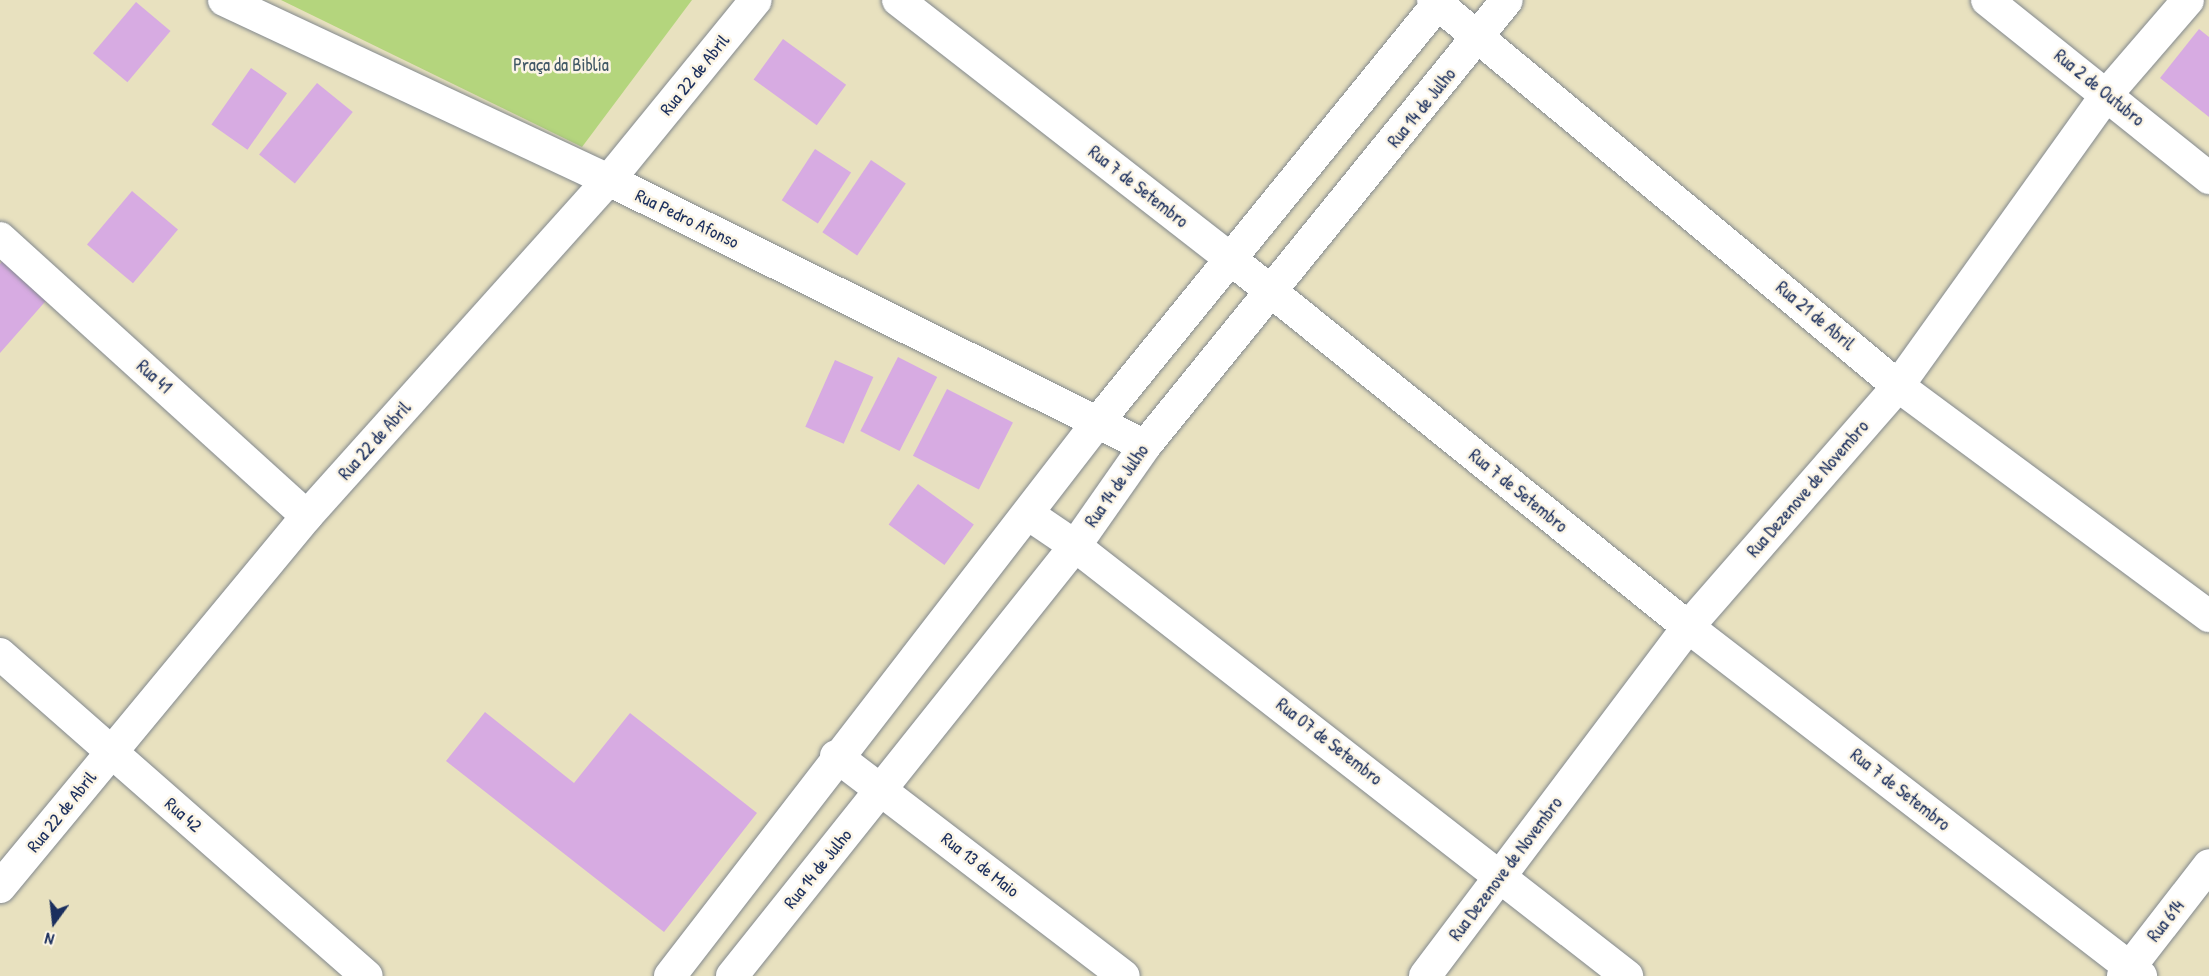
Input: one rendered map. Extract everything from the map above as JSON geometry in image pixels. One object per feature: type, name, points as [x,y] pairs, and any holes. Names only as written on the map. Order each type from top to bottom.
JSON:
[{"type":"street","name":"Rua Pedro Afonso","points":[[224,0],[609,180],[1145,446]]},
{"type":"street","name":"Rua 22 de Abril","points":[[0,887],[307,516],[609,180],[756,0]]},
{"type":"street","name":"Rua 7 de Setembro","points":[[898,0],[1232,260],[1688,627],[2131,973]]},
{"type":"street","name":"Rua 14 de Julho","points":[[732,976],[883,790],[1075,546],[1145,446],[1272,294],[1508,0]]},
{"type":"street","name":"Rua 2 de Outubro","points":[[1987,0],[2209,178]]},
{"type":"street","name":"Rua Dezenove de Novembro","points":[[1425,976],[1688,627],[1898,386],[2107,94],[2188,0]]},
{"type":"street","points":[[670,976],[836,756],[1028,514],[1097,423],[1232,260],[1438,1]]},
{"type":"street","name":"Rua 21 de Abril","points":[[1438,1],[1479,38],[1898,386],[2209,616]]},
{"type":"street","name":"Rua 41","points":[[0,238],[307,516]]},
{"type":"street","name":"Rua 07 de Setembro","points":[[1028,514],[1075,546],[1502,876],[1627,976]]},
{"type":"street","name":"Rua 42","points":[[0,654],[367,976]]},
{"type":"street","name":"Rua 13 de Maio","points":[[836,756],[1124,976]]},
{"type":"street","name":"Rua 614","points":[[2131,973],[2209,865]]},
{"type":"street","points":[[740,883],[782,914]]},
{"type":"green space","name":"Praça da Biblía","points":[[281,0],[692,0],[582,147]]},
{"type":"building","points":[[136,2],[170,31],[127,82],[93,53]]},
{"type":"building","points":[[2199,29],[2209,37],[2209,117],[2160,78]]},
{"type":"building","points":[[783,39],[846,85],[817,125],[754,79]]},
{"type":"building","points":[[251,68],[287,93],[247,150],[211,125]]},
{"type":"building","points":[[317,83],[353,112],[295,183],[259,154]]},
{"type":"building","points":[[815,149],[851,172],[818,224],[782,200]]},
{"type":"building","points":[[871,160],[906,183],[857,256],[822,232]]},
{"type":"building","points":[[132,191],[178,230],[133,283],[87,245]]},
{"type":"building","points":[[6,257],[51,295],[0,353],[0,264]]},
{"type":"building","points":[[898,357],[937,377],[900,451],[860,431]]},
{"type":"building","points":[[835,360],[873,377],[844,444],[805,427]]},
{"type":"building","points":[[947,389],[1013,423],[979,489],[913,456]]},
{"type":"building","points":[[918,484],[974,525],[944,565],[889,524]]},
{"type":"building","points":[[485,712],[574,783],[630,713],[757,813],[664,932],[446,761]]}]
